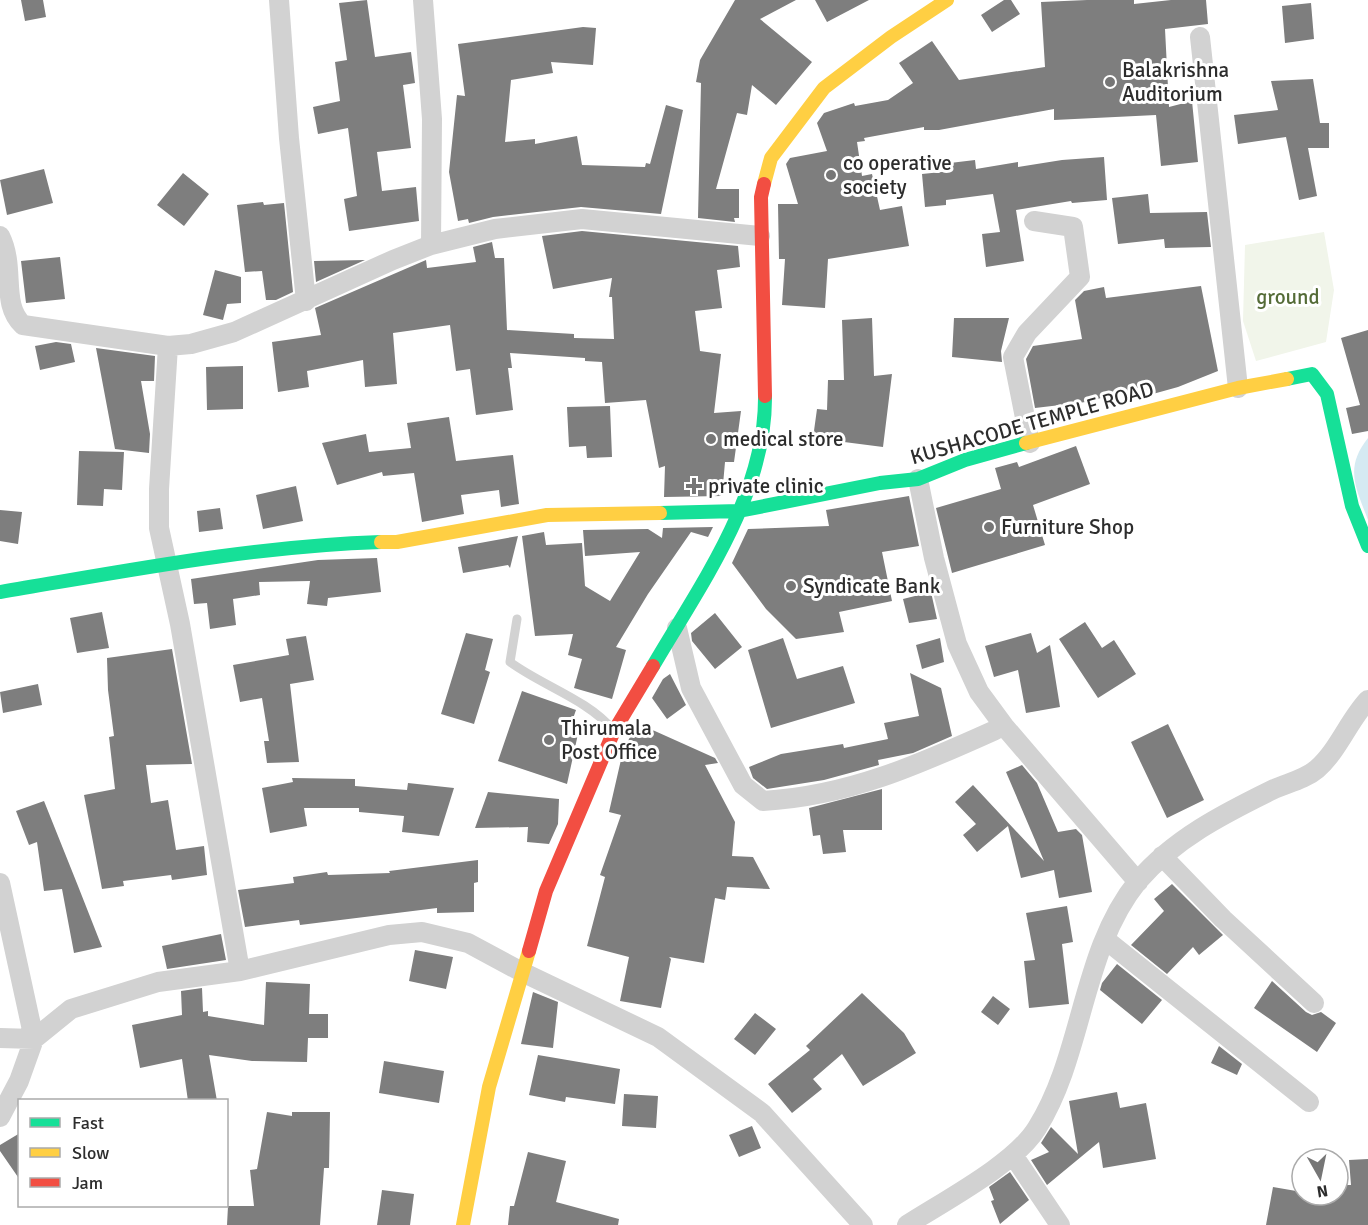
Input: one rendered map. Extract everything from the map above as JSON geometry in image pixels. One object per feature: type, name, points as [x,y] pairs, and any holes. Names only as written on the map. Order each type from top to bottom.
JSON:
[{"type":"street","points":[[279,0],[306,301]]},
{"type":"street","points":[[423,0],[432,119],[431,245]]},
{"type":"street","points":[[463,1225],[489,1087],[546,891],[614,731],[677,628],[739,511],[753,475],[765,423],[763,272],[760,236],[761,197],[771,158],[824,88],[891,37],[947,0]]},
{"type":"street","points":[[1200,37],[1238,388]]},
{"type":"street","points":[[0,237],[5,254],[1,303],[12,319],[23,325],[168,346],[191,344],[234,332],[431,245],[495,229],[582,219],[760,236]]},
{"type":"street","points":[[1030,442],[1013,357],[1027,333],[1080,277],[1073,227],[1034,221]]},
{"type":"street","points":[[168,346],[159,528],[169,564],[240,970]]},
{"type":"street","name":"KUSHACODE TEMPLE ROAD","points":[[0,592],[169,564],[317,544],[397,542],[547,515],[739,511],[880,483],[918,479],[965,460],[1030,442],[1238,388],[1312,374],[1327,394],[1352,506],[1368,546]]},
{"type":"street","points":[[918,479],[934,558],[957,644],[979,692],[1004,726],[1138,882]]},
{"type":"street","points":[[677,628],[691,688],[743,785],[763,801],[793,800],[846,789],[904,771],[1004,726]]},
{"type":"street","points":[[907,1225],[1013,1155],[1037,1129],[1057,1086],[1106,940],[1121,907],[1138,882],[1162,856],[1188,835],[1318,768],[1355,713],[1368,700]]},
{"type":"street","points":[[1162,856],[1223,919],[1314,1003]]},
{"type":"street","points":[[0,883],[34,1039]]},
{"type":"street","points":[[0,1117],[19,1081],[34,1039],[71,1009],[158,982],[240,970],[389,935],[422,932],[468,943],[522,972],[658,1037],[752,1106],[863,1225]]},
{"type":"street","points":[[1106,940],[1309,1102]]},
{"type":"street","points":[[0,1038],[34,1039]]},
{"type":"street","points":[[1013,1155],[1060,1225]]},
{"type":"lane","points":[[517,619],[510,662],[530,677],[601,716],[614,731]]},
{"type":"green space","name":"ground","points":[[1324,232],[1334,290],[1326,342],[1256,361],[1243,321],[1245,245]]},
{"type":"water","points":[[1368,438],[1368,520],[1356,488],[1354,469],[1356,459]]},
{"type":"building","points":[[21,0],[43,0],[46,17],[25,21]]},
{"type":"building","points":[[367,0],[375,57],[411,52],[415,83],[403,85],[411,148],[377,152],[382,191],[416,187],[419,221],[349,231],[344,199],[357,196],[348,128],[318,134],[313,107],[340,101],[335,62],[347,60],[339,3]]},
{"type":"building","points":[[735,0],[796,0],[760,19],[812,62],[776,105],[752,85],[747,115],[737,113],[716,189],[739,189],[739,218],[734,218],[735,222],[698,218],[701,83],[696,82],[700,60]]},
{"type":"building","points":[[815,0],[869,0],[827,22]]},
{"type":"building","points":[[1004,0],[1011,0],[1020,14],[992,32],[981,15]]},
{"type":"building","points":[[1134,0],[1134,4],[1171,0],[1206,0],[1208,24],[1165,29],[1169,107],[1192,101],[1198,162],[1161,166],[1156,115],[1054,120],[1054,109],[939,130],[924,130],[924,127],[864,138],[865,141],[857,142],[862,176],[872,174],[880,210],[902,206],[909,246],[828,259],[825,308],[782,305],[785,259],[779,259],[778,204],[798,204],[786,164],[790,158],[827,151],[817,123],[824,113],[854,103],[855,106],[888,100],[913,83],[899,63],[932,41],[959,80],[1045,67],[1041,2]]},
{"type":"building","points":[[1311,3],[1314,39],[1285,43],[1282,6]]},
{"type":"building","points":[[583,27],[596,28],[593,65],[551,62],[553,73],[511,80],[505,142],[535,139],[535,144],[577,136],[582,165],[645,167],[646,163],[650,164],[666,105],[683,110],[661,214],[581,207],[493,217],[469,223],[468,219],[458,221],[449,172],[457,95],[465,96],[458,44]]},
{"type":"building","points":[[1313,79],[1320,123],[1329,123],[1329,148],[1308,148],[1317,196],[1299,200],[1286,137],[1238,144],[1234,115],[1278,110],[1271,81]]},
{"type":"building","points":[[1104,157],[1107,200],[1072,203],[1071,201],[1016,210],[1024,261],[986,267],[982,234],[1000,232],[993,194],[946,200],[946,205],[925,207],[922,174],[951,171],[950,163],[975,160],[976,169],[1018,162],[1018,167],[1062,160]]},
{"type":"building","points":[[44,169],[53,203],[7,215],[0,180]]},
{"type":"building","points":[[183,173],[209,194],[184,226],[157,205]]},
{"type":"building","points":[[1148,194],[1150,213],[1207,212],[1211,247],[1165,248],[1164,239],[1118,244],[1112,198]]},
{"type":"building","points":[[263,202],[264,205],[284,203],[293,292],[276,300],[266,300],[262,271],[245,272],[237,205]]},
{"type":"building","points":[[582,231],[738,246],[740,267],[717,270],[722,308],[695,311],[700,351],[721,354],[714,413],[741,411],[734,462],[725,462],[722,496],[664,497],[665,466],[659,468],[646,400],[605,403],[602,362],[585,361],[585,358],[510,353],[512,368],[508,368],[513,410],[476,415],[470,369],[456,371],[450,325],[393,333],[397,384],[365,387],[363,360],[307,371],[309,387],[278,392],[272,342],[321,335],[315,308],[426,260],[427,268],[476,262],[473,247],[492,242],[495,258],[504,258],[507,330],[574,334],[574,338],[614,339],[612,297],[609,297],[612,278],[553,289],[542,236]]},
{"type":"building","points":[[60,257],[65,299],[26,303],[21,261]]},
{"type":"building","points":[[365,260],[316,282],[314,261]]},
{"type":"building","points":[[215,270],[241,277],[241,303],[227,304],[223,320],[203,315]]},
{"type":"building","points":[[1201,286],[1218,371],[1178,387],[1142,397],[1139,388],[1086,402],[1035,408],[1026,359],[1033,346],[1082,339],[1075,300],[1084,291],[1104,287],[1106,298]]},
{"type":"building","points":[[872,318],[874,376],[892,374],[883,447],[813,438],[817,409],[827,410],[828,380],[844,380],[842,320]]},
{"type":"building","points":[[954,318],[1009,318],[1001,351],[1002,362],[952,357]]},
{"type":"building","points":[[1368,330],[1368,431],[1352,434],[1346,408],[1360,405],[1341,338]]},
{"type":"building","points":[[56,342],[71,344],[75,362],[40,370],[35,346]]},
{"type":"building","points":[[96,348],[155,356],[154,381],[141,381],[150,434],[149,453],[115,449]]},
{"type":"building","points":[[243,366],[243,409],[207,410],[206,367]]},
{"type":"building","points":[[610,406],[612,457],[587,458],[586,446],[569,447],[567,407]]},
{"type":"building","points":[[449,417],[456,461],[513,455],[519,504],[501,507],[499,490],[461,495],[464,514],[422,522],[414,473],[383,476],[382,472],[337,485],[322,443],[366,434],[369,452],[411,448],[407,423]]},
{"type":"building","name":"Furniture Shop","points":[[1076,446],[1090,484],[1033,505],[1045,545],[952,573],[936,508],[1001,489],[995,468],[1017,462],[1019,467]]},
{"type":"building","points":[[79,451],[124,452],[122,490],[104,489],[103,506],[77,505]]},
{"type":"building","points":[[296,486],[303,521],[263,529],[256,495]]},
{"type":"building","points":[[909,496],[919,546],[882,552],[892,601],[839,612],[844,632],[796,639],[766,609],[732,563],[748,529],[829,526],[826,510]]},
{"type":"building","points":[[220,508],[223,529],[199,532],[197,511]]},
{"type":"building","points":[[0,510],[22,512],[18,544],[0,541]]},
{"type":"building","points":[[713,527],[708,537],[691,532],[648,594],[616,647],[626,650],[612,699],[574,688],[582,659],[568,655],[573,634],[535,636],[522,536],[544,532],[546,545],[582,543],[585,586],[610,601],[640,552],[585,556],[583,530],[648,529],[662,538],[663,528]]},
{"type":"building","points":[[518,536],[510,568],[508,565],[463,573],[458,547]]},
{"type":"building","points":[[377,558],[381,592],[328,598],[327,606],[307,604],[310,581],[259,582],[260,595],[233,599],[236,625],[210,629],[207,603],[194,604],[191,579],[318,560]]},
{"type":"building","points":[[931,592],[937,619],[909,623],[903,599]]},
{"type":"building","points":[[102,612],[109,648],[77,653],[70,618]]},
{"type":"building","points":[[715,613],[742,647],[715,669],[692,641],[691,633]]},
{"type":"building","points":[[1085,622],[1102,648],[1114,640],[1136,674],[1098,698],[1059,639]]},
{"type":"building","points":[[466,633],[493,639],[485,670],[490,672],[474,724],[441,714]]},
{"type":"building","points":[[1031,633],[1037,653],[1050,645],[1060,707],[1026,713],[1018,670],[994,677],[985,646]]},
{"type":"building","points":[[306,636],[314,680],[290,684],[299,762],[267,763],[264,741],[269,741],[262,698],[240,702],[233,665],[289,655],[286,639]]},
{"type":"building","points":[[783,638],[797,679],[843,666],[855,703],[771,728],[748,650]]},
{"type":"building","points":[[940,638],[944,662],[922,669],[916,645]]},
{"type":"building","points":[[172,649],[192,764],[146,765],[151,803],[168,800],[176,850],[204,846],[207,875],[172,880],[171,875],[123,881],[124,886],[102,889],[84,795],[115,789],[109,737],[114,736],[108,690],[107,658]]},
{"type":"building","points":[[910,673],[941,688],[952,736],[913,753],[878,760],[879,765],[824,780],[767,789],[753,778],[749,767],[781,754],[843,744],[844,748],[888,739],[884,723],[919,716]]},
{"type":"building","points":[[670,674],[686,705],[667,719],[652,698],[663,679]]},
{"type":"building","points":[[38,684],[42,705],[3,713],[0,692]]},
{"type":"building","points":[[522,691],[576,710],[569,730],[578,734],[567,784],[498,761]]},
{"type":"building","points":[[637,723],[715,758],[718,763],[705,765],[735,822],[732,856],[753,857],[770,889],[727,887],[725,900],[715,898],[704,963],[669,957],[671,959],[661,1008],[620,1001],[629,957],[587,946],[605,877],[600,875],[621,815],[609,812],[623,751]]},
{"type":"building","points":[[1168,724],[1204,800],[1167,818],[1131,742]]},
{"type":"building","points":[[1022,765],[1037,783],[1058,832],[1076,829],[1082,835],[1092,892],[1059,898],[1054,870],[1021,878],[1008,826],[977,852],[963,835],[976,824],[955,802],[973,785],[1044,861],[1006,772]]},
{"type":"building","points":[[292,778],[355,779],[355,786],[407,790],[408,783],[454,788],[439,836],[402,832],[404,816],[359,812],[359,808],[304,808],[307,826],[270,833],[262,788],[293,782]]},
{"type":"building","points":[[882,789],[882,830],[843,830],[846,852],[823,854],[820,835],[813,836],[809,808]]},
{"type":"building","points":[[488,792],[559,799],[558,824],[549,844],[527,842],[528,827],[475,828]]},
{"type":"building","points":[[44,801],[102,947],[74,953],[62,889],[44,891],[37,842],[29,845],[16,811]]},
{"type":"building","points":[[478,860],[478,882],[474,883],[474,912],[437,913],[437,908],[300,925],[299,920],[245,927],[238,890],[294,883],[293,877],[327,872],[328,875],[390,873],[389,871]]},
{"type":"building","points":[[1172,884],[1223,935],[1199,955],[1193,947],[1167,974],[1131,945],[1164,911],[1154,899]]},
{"type":"building","points":[[1067,906],[1073,942],[1062,944],[1069,1004],[1029,1008],[1024,961],[1035,960],[1026,913]]},
{"type":"building","points":[[221,934],[226,960],[167,969],[162,946]]},
{"type":"building","points":[[415,950],[453,957],[446,989],[409,981]]},
{"type":"building","points":[[1117,964],[1162,1000],[1142,1024],[1100,990],[1102,983]]},
{"type":"building","points":[[1272,981],[1306,1012],[1312,1015],[1321,1012],[1336,1023],[1317,1052],[1254,1008]]},
{"type":"building","points":[[266,982],[310,984],[309,1014],[328,1014],[328,1038],[308,1038],[307,1062],[252,1061],[209,1055],[217,1099],[188,1099],[182,1059],[140,1068],[132,1025],[182,1015],[181,991],[202,988],[203,1012],[208,1011],[208,1016],[264,1025]]},
{"type":"building","points":[[533,992],[558,1002],[553,1048],[521,1044]]},
{"type":"building","points":[[862,993],[904,1033],[916,1053],[863,1086],[842,1054],[813,1079],[822,1089],[792,1113],[768,1084],[810,1050],[806,1046]]},
{"type":"building","points":[[993,996],[1010,1009],[998,1025],[981,1012]]},
{"type":"building","points":[[755,1013],[776,1029],[755,1055],[734,1039]]},
{"type":"building","points":[[1219,1046],[1242,1064],[1237,1075],[1211,1063]]},
{"type":"building","points":[[538,1055],[620,1069],[615,1104],[566,1097],[565,1102],[529,1095]]},
{"type":"building","points":[[384,1061],[444,1071],[439,1103],[379,1093]]},
{"type":"building","points":[[1117,1092],[1120,1108],[1146,1103],[1156,1159],[1103,1168],[1099,1142],[1047,1185],[1031,1160],[1049,1152],[1041,1143],[1051,1127],[1078,1154],[1069,1101]]},
{"type":"building","points":[[624,1094],[658,1096],[656,1128],[622,1126]]},
{"type":"building","points":[[267,1112],[292,1116],[292,1112],[330,1112],[329,1168],[324,1168],[320,1225],[227,1225],[228,1206],[254,1206],[250,1170],[257,1169]]},
{"type":"building","points":[[752,1126],[761,1148],[739,1157],[729,1135]]},
{"type":"building","points":[[18,1134],[18,1177],[0,1151],[0,1145]]},
{"type":"building","points":[[528,1152],[566,1161],[556,1202],[619,1219],[618,1225],[508,1225],[510,1206],[514,1206]]},
{"type":"building","points":[[1368,1159],[1368,1225],[1266,1225],[1273,1187],[1290,1190],[1290,1207],[1350,1207],[1350,1160]]},
{"type":"building","points":[[1010,1172],[1029,1200],[1000,1224],[991,1201],[994,1200],[989,1187]]},
{"type":"building","points":[[382,1190],[414,1194],[410,1225],[377,1225]]},
{"type":"traffic: fast","points":[[1287,379],[1312,374],[1327,394],[1352,506],[1368,546]]},
{"type":"traffic: fast","points":[[653,666],[710,571],[743,503],[755,468],[762,433],[765,396]]},
{"type":"traffic: fast","points":[[660,513],[739,511],[880,483],[918,479],[965,460],[1026,443]]},
{"type":"traffic: fast","points":[[0,592],[237,554],[333,544],[381,542]]},
{"type":"traffic: slow","points":[[764,184],[771,158],[824,88],[891,37],[947,0]]},
{"type":"traffic: slow","points":[[1026,443],[1238,388],[1287,379]]},
{"type":"traffic: slow","points":[[381,542],[397,542],[547,515],[660,513]]},
{"type":"traffic: slow","points":[[463,1225],[489,1087],[529,951]]},
{"type":"traffic: jam","points":[[764,184],[761,197],[765,396]]},
{"type":"traffic: jam","points":[[529,951],[546,891],[614,731],[653,666]]},
{"type":"place","name":"Balakrishna Auditorium","points":[[1110,82]]},
{"type":"place","name":"co operative society","points":[[831,175]]},
{"type":"place","name":"medical store","points":[[711,439]]},
{"type":"place","name":"private clinic","points":[[694,486]]},
{"type":"place","name":"Furniture Shop","points":[[989,527]]},
{"type":"place","name":"Syndicate Bank","points":[[791,586]]},
{"type":"place","name":"Thirumala Post Office","points":[[549,740]]}]
